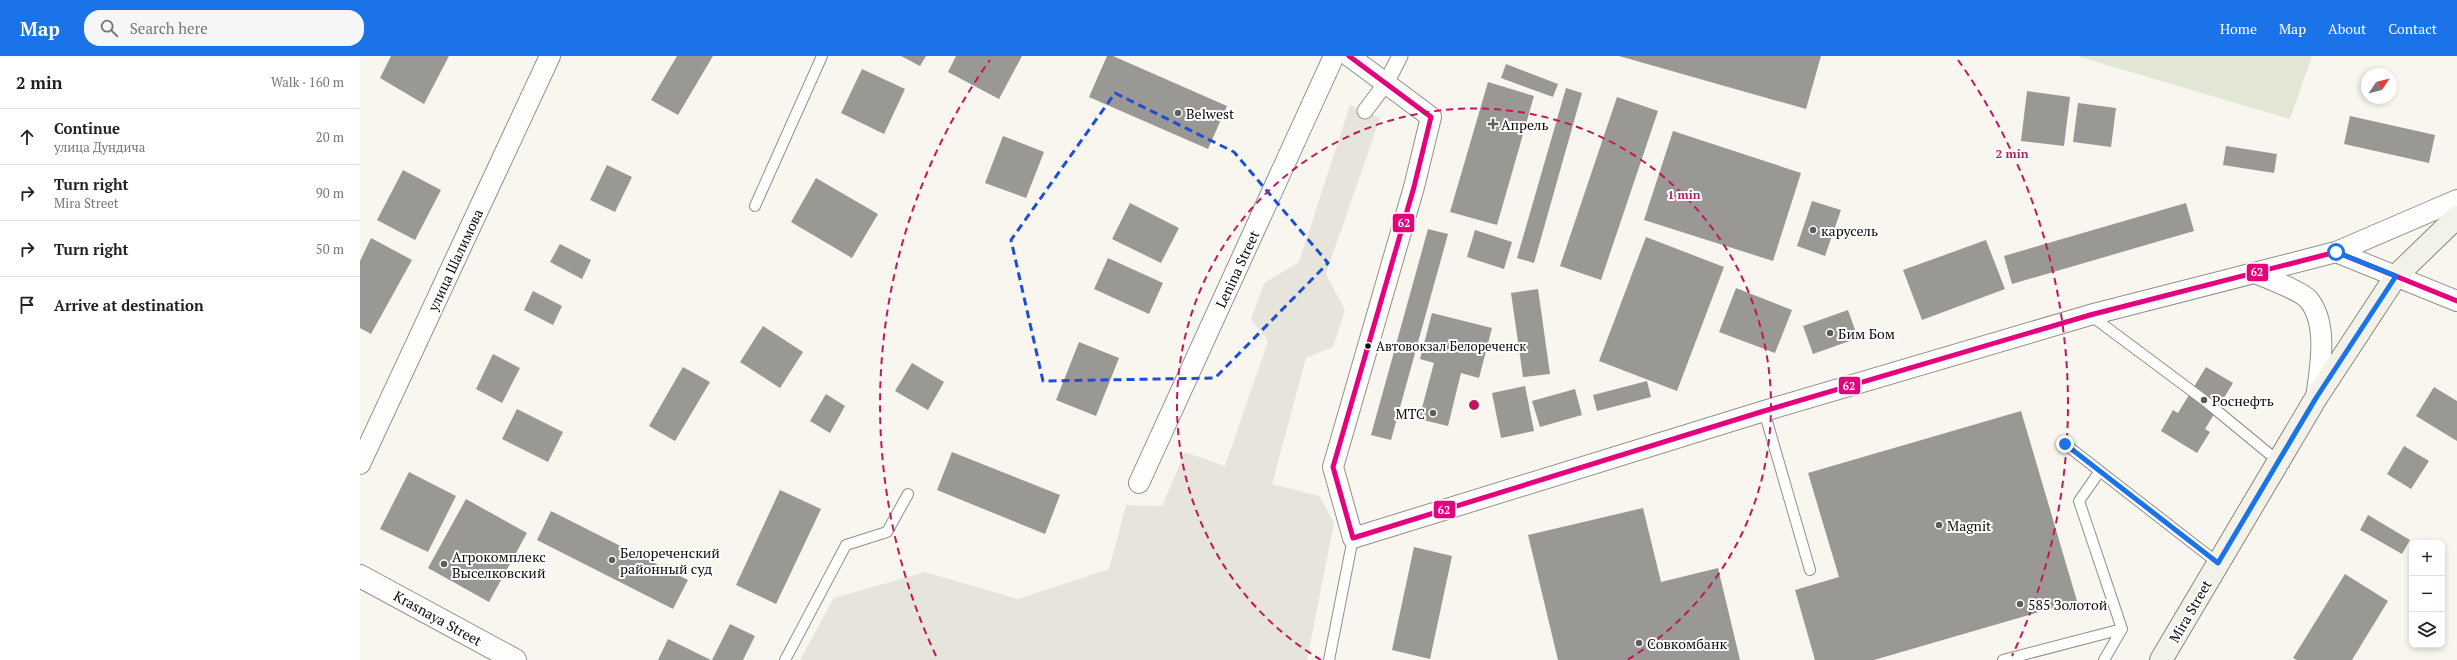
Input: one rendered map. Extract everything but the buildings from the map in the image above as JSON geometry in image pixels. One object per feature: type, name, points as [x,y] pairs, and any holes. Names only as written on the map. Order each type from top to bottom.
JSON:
[{"type":"main road","name":"Mira Street","points":[[2161,660],[2316,398],[2396,276],[2457,217]]},
{"type":"street","name":"улица Шалимова","points":[[360,464],[550,56]]},
{"type":"street","name":"Lenina Street","points":[[1139,483],[1334,56]]},
{"type":"street","points":[[1349,56],[1431,117],[1414,187],[1333,467],[1353,538],[1764,411],[2090,315],[2336,252],[2457,200]]},
{"type":"street","points":[[1365,111],[1386,83],[1400,56]]},
{"type":"street","points":[[2336,252],[2457,301]]},
{"type":"street","points":[[2255,273],[2308,298],[2320,323],[2322,353],[2316,398]]},
{"type":"street","name":"Krasnaya Street","points":[[360,576],[515,660]]},
{"type":"lane","points":[[755,206],[822,56]]},
{"type":"lane","points":[[2090,315],[2204,400],[2278,461]]},
{"type":"lane","points":[[1764,411],[1810,570]]},
{"type":"lane","points":[[2065,444],[2218,563]]},
{"type":"lane","points":[[2100,471],[2079,501],[2122,629],[2104,660]]},
{"type":"lane","points":[[786,660],[846,546],[886,532],[908,494]]},
{"type":"lane","points":[[1329,660],[1353,538]]},
{"type":"lane","points":[[2003,660],[2122,629]]},
{"type":"highlighted area","points":[[1115,93],[1234,152],[1328,263],[1215,378],[1043,381],[1011,240]]},
{"type":"green space","points":[[2077,56],[2312,56],[2290,119]]},
{"type":"shaded area","points":[[1350,105],[1380,118],[1326,274],[1345,310],[1333,347],[1306,358],[1272,484],[1319,496],[1334,523],[1307,660],[800,660],[834,598],[925,572],[1018,599],[1109,569],[1126,505],[1162,506],[1185,452],[1225,466],[1268,341],[1251,319],[1264,283],[1299,262]]},
{"type":"transit line","name":"62","points":[[1349,56],[1431,117],[1414,187],[1333,467],[1353,538],[1764,411],[2090,315],[2336,252],[2457,301]]},
{"type":"place","name":"Belwest","points":[[1178,113]]},
{"type":"place","name":"Апрель","points":[[1493,124]]},
{"type":"place","name":"карусель","points":[[1813,230]]},
{"type":"place","name":"Бим Бом","points":[[1830,333]]},
{"type":"place","name":"Автовокзал Белореченск","points":[[1368,346]]},
{"type":"place","name":"Роснефть","points":[[2204,400]]},
{"type":"place","name":"МТС","points":[[1433,413]]},
{"type":"place","name":"Magnit","points":[[1939,525]]},
{"type":"place","name":"Белореченский районный суд","points":[[612,560]]},
{"type":"place","name":"Агрокомплекс Выселковский","points":[[444,564]]},
{"type":"place","name":"585 Золотой","points":[[2020,604]]},
{"type":"place","name":"Совкомбанк","points":[[1639,643]]},
{"type":"route","points":[[2065,444],[2218,563],[2316,398],[2396,276],[2336,252]]}]
